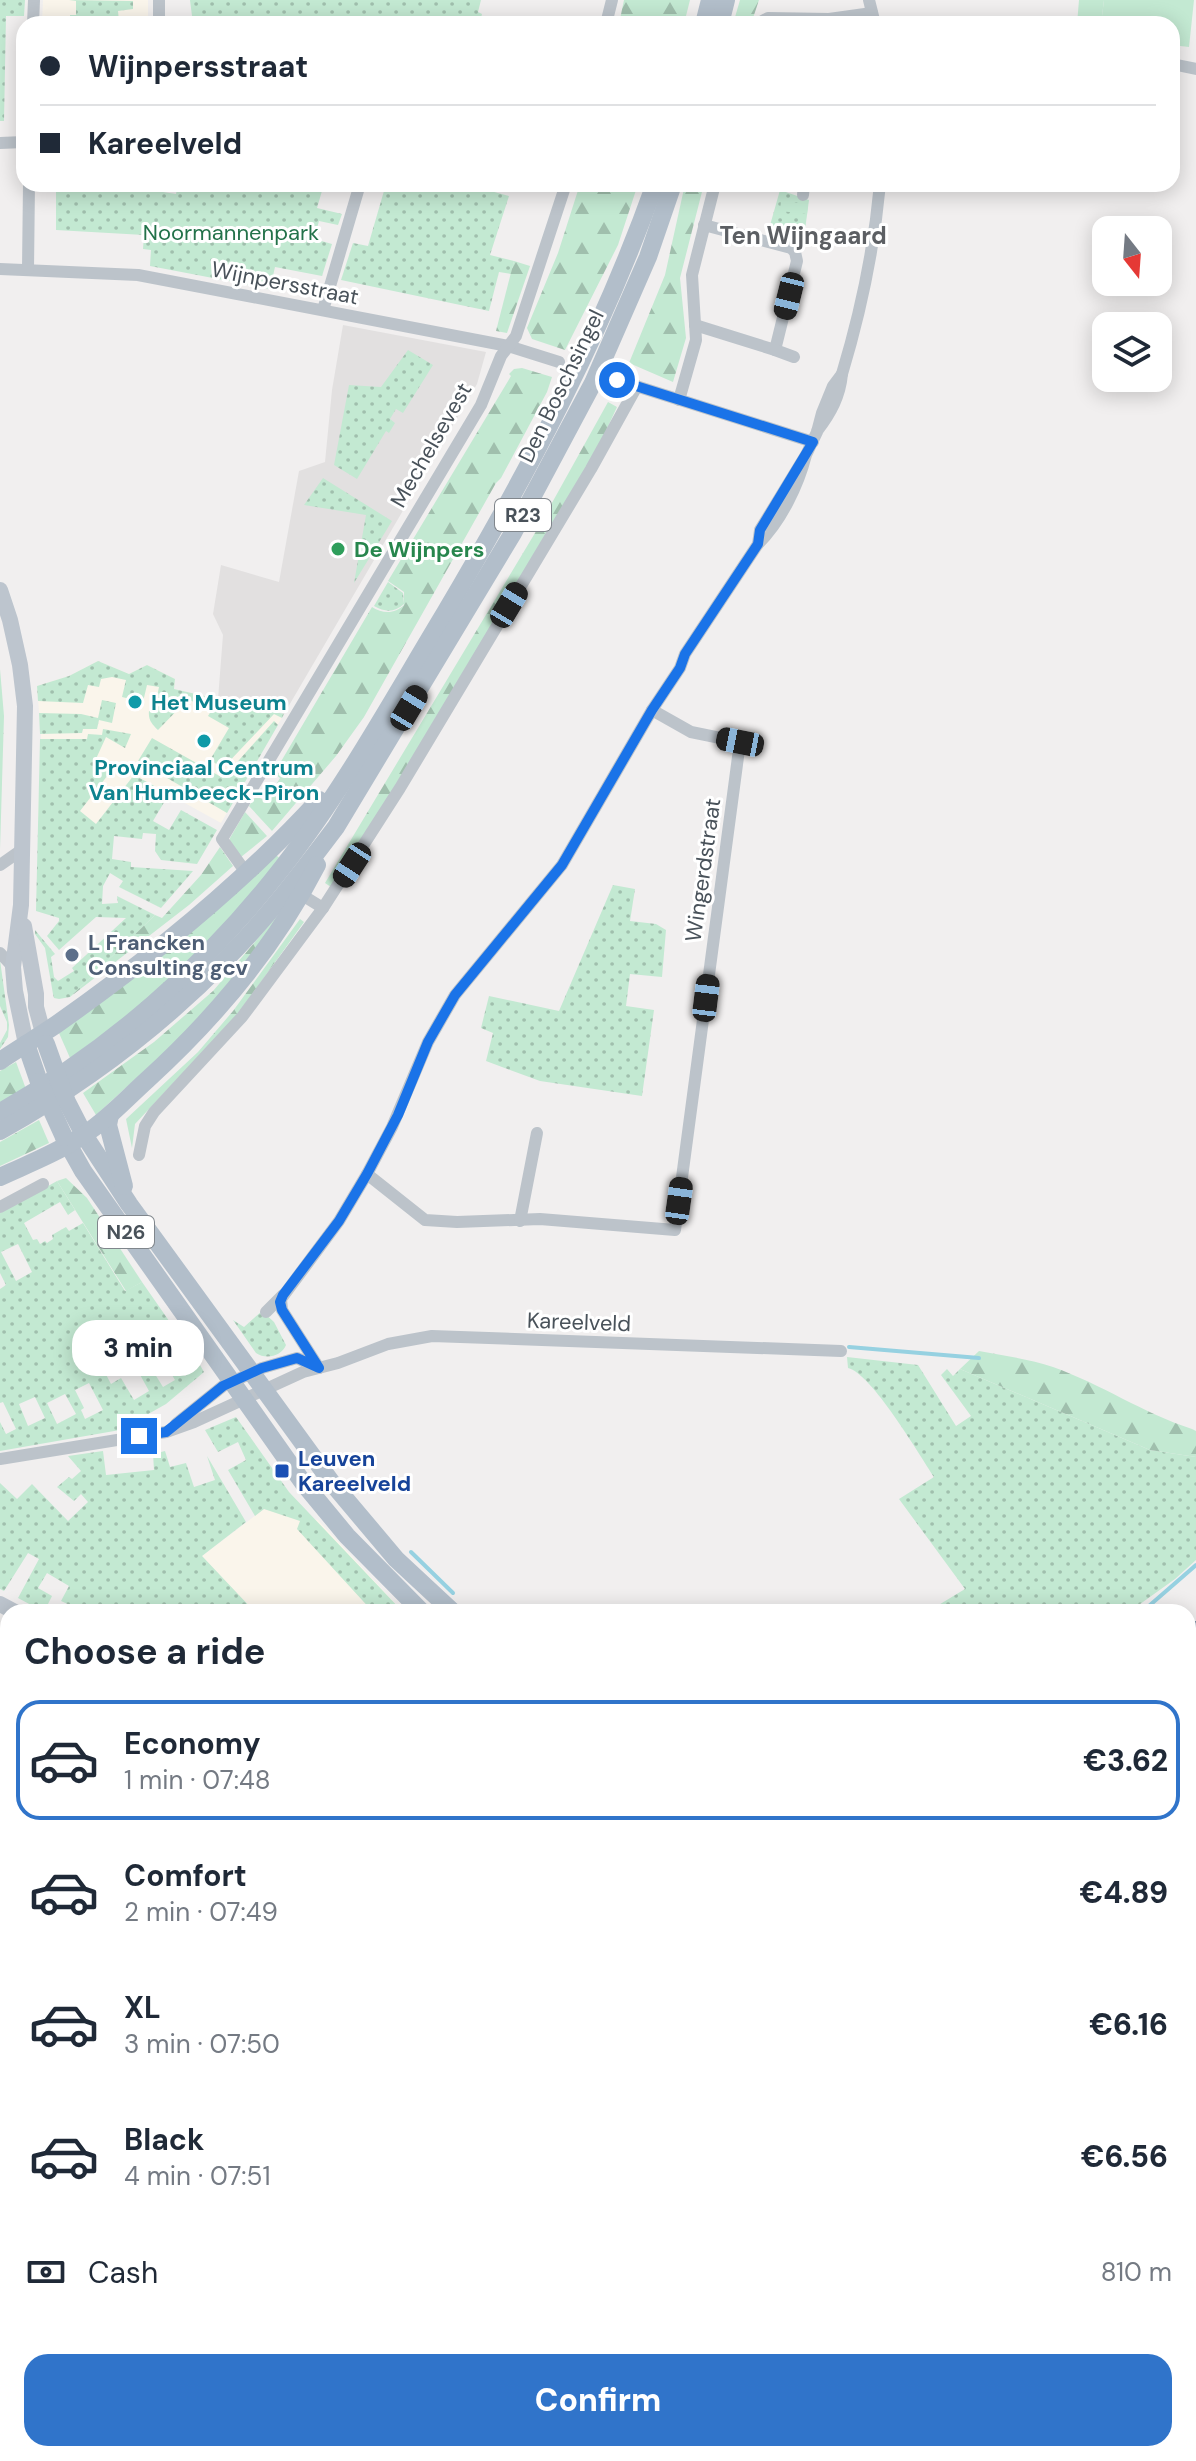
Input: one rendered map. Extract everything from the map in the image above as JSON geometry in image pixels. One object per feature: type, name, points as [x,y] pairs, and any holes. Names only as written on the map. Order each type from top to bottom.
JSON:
[{"type":"main road","name":"Den Boschsingel","points":[[78,1072],[212,949],[283,867],[339,788],[495,529],[541,444],[569,390],[631,251],[652,192]]},
{"type":"main road","name":"Den Boschsingel","points":[[78,1072],[138,1038],[227,958],[336,827],[513,533],[593,383],[648,257],[670,192]]},
{"type":"main road","points":[[0,1061],[44,1038],[194,920],[247,874],[323,795],[339,788]]},
{"type":"main road","points":[[0,1177],[110,1115],[188,1042],[254,965],[302,895],[336,827]]},
{"type":"main road","name":"N26","points":[[44,1038],[66,1100],[83,1171],[304,1484],[347,1536],[414,1604]]},
{"type":"main road","name":"N26","points":[[27,1049],[74,1136],[129,1204],[357,1515],[396,1559],[444,1604]]},
{"type":"main road","name":"R23","points":[[0,1112],[78,1072]]},
{"type":"main road","name":"R23","points":[[0,1131],[78,1072]]},
{"type":"main road","points":[[110,1115],[108,1125],[129,1204]]},
{"type":"street","points":[[847,16],[872,12]]},
{"type":"street","points":[[28,269],[29,192]]},
{"type":"street","points":[[323,310],[358,192]]},
{"type":"street","name":"Mechelsevest","points":[[247,874],[222,839],[481,405],[501,356],[516,336],[563,192]]},
{"type":"street","points":[[679,400],[696,340],[692,275],[713,192]]},
{"type":"street","points":[[266,1312],[283,1295],[339,1221],[398,1115],[428,1042],[455,995],[562,865],[652,710],[680,668],[685,654],[758,544],[760,530],[829,415],[841,389],[842,374],[860,311],[873,250],[879,192]]},
{"type":"street","points":[[704,225],[791,248],[795,252],[796,265],[775,350]]},
{"type":"street","name":"Wijnpersstraat","points":[[0,269],[138,275],[508,346],[559,362]]},
{"type":"street","points":[[695,325],[794,357]]},
{"type":"street","points":[[617,380],[815,436]]},
{"type":"street","points":[[139,1155],[145,1126],[154,1112],[242,1017],[323,908],[400,788],[591,469],[637,386]]},
{"type":"street","points":[[0,590],[13,635],[25,706],[21,905],[13,967],[27,1049]]},
{"type":"street","name":"Wingerdstraat","points":[[367,1174],[425,1220],[540,1219],[675,1230],[740,742],[691,732],[652,710]]},
{"type":"street","points":[[0,865],[23,849]]},
{"type":"street","points":[[302,895],[323,908]]},
{"type":"street","points":[[21,905],[36,1007],[44,1038]]},
{"type":"street","points":[[0,953],[13,967],[36,1007]]},
{"type":"street","points":[[520,1221],[537,1133]]},
{"type":"street","points":[[0,1207],[43,1184]]},
{"type":"street","points":[[283,1295],[280,1302],[282,1310],[319,1368]]},
{"type":"street","name":"Kareelveld","points":[[0,1459],[166,1432],[303,1372],[388,1344],[432,1336],[841,1351]]},
{"type":"street","name":"Kareelveld","points":[[166,1432],[223,1386],[252,1372],[297,1358],[319,1368]]},
{"type":"shaded area","points":[[43,0],[148,0],[148,16],[42,16]]},
{"type":"shaded area","points":[[343,325],[486,352],[477,384],[284,714],[218,699],[223,635],[213,614],[221,565],[279,582],[299,471],[325,462],[332,390]]},
{"type":"shaded area","points":[[98,661],[129,674],[147,665],[175,679],[174,689],[284,714],[221,823],[134,775],[96,824],[38,817],[41,737],[37,686],[69,676]]},
{"type":"shaded area","points":[[264,1509],[318,1520],[396,1604],[247,1604],[202,1556]]},
{"type":"green space","points":[[0,0],[25,0],[24,16],[6,16],[4,121],[0,121]]},
{"type":"green space","points":[[69,0],[133,1],[133,9],[118,11],[118,16],[70,16],[76,15],[76,1]]},
{"type":"green space","points":[[190,0],[481,0],[478,12],[482,14],[482,16],[192,16]]},
{"type":"green space","points":[[624,0],[690,0],[686,16],[621,16]]},
{"type":"green space","points":[[740,0],[759,0],[754,16],[735,16]]},
{"type":"green space","points":[[1079,0],[1104,0],[1102,16],[1078,16]]},
{"type":"green space","points":[[1104,0],[1194,0],[1189,47],[1180,46],[1180,16],[1102,16]]},
{"type":"green space","name":"Noormannenpark","points":[[56,192],[322,192],[317,208],[342,214],[338,225],[319,221],[317,228],[309,226],[304,236],[332,244],[322,276],[275,267],[270,289],[150,266],[151,250],[143,249],[144,235],[56,230]]},
{"type":"green space","points":[[384,192],[494,192],[509,196],[490,255],[514,261],[511,274],[499,272],[489,311],[341,280],[353,243],[368,246]]},
{"type":"green space","points":[[577,192],[635,192],[618,245],[565,350],[532,339],[527,328],[558,253]]},
{"type":"green space","points":[[683,192],[702,192],[680,278],[686,338],[673,382],[629,363],[665,275]]},
{"type":"green space","points":[[779,192],[809,200],[803,245],[767,236]]},
{"type":"green space","points":[[781,201],[808,204],[807,214],[780,211]]},
{"type":"green space","points":[[514,261],[530,266],[507,333],[496,331]]},
{"type":"green space","points":[[408,350],[433,365],[403,413],[396,409],[390,419],[395,423],[389,433],[386,431],[357,479],[334,465],[349,385],[381,387]]},
{"type":"green space","points":[[522,368],[552,377],[501,478],[364,717],[336,756],[272,831],[249,806],[256,796],[266,801],[280,778],[276,770],[372,607],[389,612],[404,605],[404,592],[388,581],[511,376],[509,374],[514,369]]},
{"type":"green space","points":[[608,402],[617,407],[597,450],[362,841],[331,887],[325,883],[538,528]]},
{"type":"green space","points":[[323,478],[392,521],[354,583],[366,515],[304,505]]},
{"type":"green space","points":[[388,582],[403,593],[404,604],[389,611],[374,606]]},
{"type":"green space","points":[[98,661],[129,674],[147,665],[175,679],[174,689],[284,714],[282,718],[274,714],[223,768],[210,760],[229,728],[208,716],[211,711],[188,699],[158,730],[151,722],[149,711],[154,711],[159,687],[147,685],[143,702],[122,697],[126,680],[112,677],[101,679],[99,687],[88,685],[83,703],[38,701],[37,686],[69,676]]},
{"type":"green space","points":[[0,669],[4,716],[0,850]]},
{"type":"green space","points":[[102,700],[116,703],[112,723],[99,720],[97,729],[83,729],[82,733],[40,734],[39,713],[81,714],[98,718]]},
{"type":"green space","points":[[274,721],[278,725],[227,813],[138,761],[152,738],[223,778]]},
{"type":"green space","points":[[103,729],[131,734],[125,748],[106,737],[95,761],[111,771],[80,811],[96,824],[134,775],[169,794],[153,821],[169,830],[181,810],[217,830],[197,864],[161,860],[155,851],[156,834],[143,833],[142,839],[114,836],[112,859],[131,862],[131,867],[193,871],[161,908],[119,887],[123,881],[110,873],[103,886],[102,904],[118,903],[117,896],[155,915],[70,997],[59,999],[54,998],[45,948],[35,930],[55,954],[51,957],[54,977],[58,981],[74,971],[72,968],[126,918],[96,917],[59,950],[47,936],[59,918],[36,911],[40,739],[87,739],[88,734],[102,735]]},
{"type":"green space","points":[[245,812],[267,836],[241,857],[230,843],[230,838]]},
{"type":"green space","points":[[220,847],[233,866],[189,905],[70,997],[155,915],[162,918],[201,875]]},
{"type":"green space","points":[[273,853],[281,859],[210,943],[123,1020],[70,1058],[59,1033]]},
{"type":"green space","points":[[613,885],[635,889],[630,921],[656,924],[666,930],[662,977],[630,974],[626,1006],[654,1010],[642,1096],[540,1081],[486,1061],[493,1033],[481,1028],[489,996],[559,1011]]},
{"type":"green space","points":[[284,908],[249,961],[189,1030],[96,1115],[83,1093],[154,1042],[213,991]]},
{"type":"green space","points":[[300,919],[304,922],[237,1015],[135,1124],[132,1148],[126,1119],[198,1052],[233,1011]]},
{"type":"green space","points":[[0,960],[9,1025],[8,1037],[0,1049],[7,1022],[0,1006]]},
{"type":"green space","points":[[16,1062],[26,1089],[0,1103],[0,1071]]},
{"type":"green space","points":[[39,1120],[49,1143],[0,1166],[0,1142]]},
{"type":"green space","points":[[66,1178],[87,1198],[142,1282],[126,1291],[57,1181]]},
{"type":"green space","points":[[57,1181],[75,1210],[68,1215],[60,1202],[24,1223],[33,1240],[37,1239],[40,1244],[47,1243],[53,1239],[52,1235],[66,1227],[69,1231],[83,1223],[125,1291],[142,1282],[190,1351],[179,1359],[174,1352],[167,1356],[170,1360],[153,1371],[163,1387],[175,1380],[172,1375],[180,1370],[185,1376],[200,1365],[204,1372],[166,1404],[120,1430],[0,1451],[0,1422],[6,1434],[16,1429],[3,1402],[0,1403],[0,1289],[6,1285],[0,1273],[0,1213]],"holes":[[[18,1244],[32,1272],[16,1281],[1,1252]],[[126,1336],[144,1366],[138,1371],[149,1391],[134,1400],[121,1378],[111,1384],[101,1365],[126,1350],[119,1340]],[[89,1383],[103,1410],[85,1419],[81,1410],[84,1408],[75,1390]],[[65,1394],[76,1414],[57,1424],[47,1403]],[[35,1397],[45,1418],[28,1426],[19,1404]]]},
{"type":"green space","points":[[262,1311],[274,1322],[286,1345],[273,1356],[256,1353],[233,1320],[244,1327]]},
{"type":"green space","points":[[979,1351],[1053,1367],[1192,1429],[1196,1431],[1196,1457],[1150,1450],[960,1369]]},
{"type":"green space","points":[[847,1357],[918,1365],[956,1426],[971,1416],[941,1375],[947,1369],[953,1376],[960,1369],[1150,1450],[1196,1457],[1196,1560],[1140,1604],[940,1604],[965,1589],[899,1499],[934,1477],[881,1399],[858,1373],[848,1368]]},
{"type":"green space","points":[[236,1417],[289,1492],[395,1604],[366,1604],[297,1529],[300,1521],[264,1509],[255,1516],[228,1470],[246,1460],[238,1442],[218,1452],[205,1430]]},
{"type":"green space","points":[[103,1451],[106,1475],[154,1470],[153,1454],[165,1451],[170,1467],[186,1463],[194,1487],[215,1480],[207,1456],[246,1522],[202,1556],[247,1604],[68,1604],[61,1601],[69,1586],[47,1573],[38,1588],[52,1596],[48,1604],[29,1604],[18,1598],[39,1559],[28,1553],[4,1591],[0,1589],[0,1483],[17,1499],[32,1484],[68,1521],[88,1502],[81,1494],[74,1501],[57,1487],[81,1471],[68,1456]]},
{"type":"waterway","points":[[849,1347],[979,1358]]},
{"type":"waterway","points":[[411,1552],[453,1593]]},
{"type":"waterway","points":[[1151,1604],[1196,1565]]},
{"type":"place","name":"De Wijnpers","points":[[338,549]]},
{"type":"place","name":"Het Museum","points":[[135,702]]},
{"type":"place","name":"Provinciaal Centrum Van Humbeeck-Piron","points":[[204,741]]},
{"type":"place","name":"L Francken Consulting gcv","points":[[72,955]]},
{"type":"place","name":"Leuven Kareelveld","points":[[282,1471]]},
{"type":"district","name":"Ten Wijngaard","points":[[803,235]]},
{"type":"route","points":[[139,1436],[166,1432],[223,1386],[262,1368],[297,1358],[319,1368],[282,1310],[280,1302],[283,1295],[339,1221],[367,1174],[398,1115],[428,1042],[455,995],[562,865],[652,710],[680,668],[685,654],[742,571],[758,544],[760,530],[813,442],[617,380]]}]
